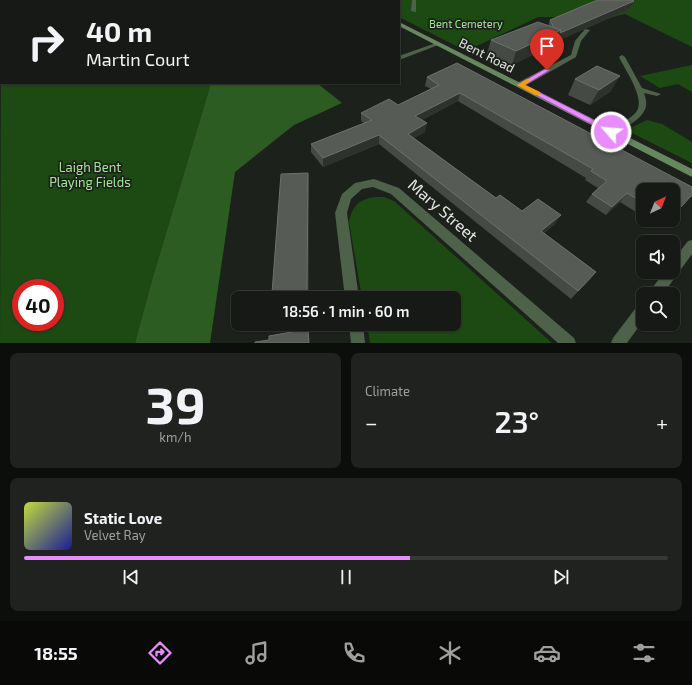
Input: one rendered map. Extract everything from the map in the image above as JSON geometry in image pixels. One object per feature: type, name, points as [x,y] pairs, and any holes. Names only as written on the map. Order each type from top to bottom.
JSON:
[{"type":"street","name":"Bent Road","points":[[400,25],[692,174]]},
{"type":"street","points":[[520,85],[574,56],[578,41],[587,30]]},
{"type":"street","name":"Mary Street","points":[[351,291],[341,213],[346,198],[359,186],[374,183],[395,191],[569,343]]},
{"type":"street","points":[[680,261],[692,245]]},
{"type":"street","points":[[618,343],[636,319]]},
{"type":"street","points":[[357,331],[358,343]]},
{"type":"lane","points":[[414,0],[414,11]]},
{"type":"lane","points":[[400,58],[438,44]]},
{"type":"lane","points":[[611,132],[630,120],[640,111],[643,100],[622,57]]},
{"type":"lane","points":[[638,89],[657,94]]},
{"type":"lane","points":[[641,107],[651,109]]},
{"type":"green space","name":"Bent Cemetery","points":[[400,0],[692,0],[692,47],[625,14],[585,24],[567,17],[538,17],[466,51],[400,18]]},
{"type":"green space","points":[[692,65],[692,92],[678,84],[660,88],[640,76]]},
{"type":"green space","name":"Laigh Bent Playing Fields","points":[[1,84],[211,84],[152,280],[135,343],[0,343]]},
{"type":"green space","points":[[211,84],[318,84],[342,103],[294,125],[235,172],[210,343],[135,343],[152,280]]},
{"type":"green space","points":[[647,120],[662,124],[692,142],[692,163],[626,130]]},
{"type":"green space","points":[[375,197],[384,197],[394,201],[552,343],[370,343],[368,331],[461,331],[461,291],[361,291],[349,222],[352,211],[357,204]]},
{"type":"building","points":[[598,0],[634,1],[560,33],[561,30],[554,28],[550,20]]},
{"type":"building","points":[[538,22],[561,30],[516,51],[491,40]]},
{"type":"building","points":[[457,63],[692,187],[692,195],[681,207],[680,183],[636,183],[636,199],[627,193],[612,207],[592,194],[607,181],[591,171],[593,169],[460,93],[415,116],[427,123],[408,134],[496,198],[500,195],[522,211],[538,199],[561,215],[541,231],[596,272],[578,291],[379,135],[323,158],[311,144],[372,120],[361,113],[389,99],[398,105],[439,85],[427,77]]},
{"type":"building","points":[[597,66],[620,76],[599,90],[575,79]]},
{"type":"building","points":[[308,173],[307,291],[272,291],[281,174]]},
{"type":"building","points":[[297,331],[308,331],[309,343],[255,343],[269,340],[269,336]]},
{"type":"slow traffic","points":[[527,81],[520,85],[537,94]]},
{"type":"route","points":[[547,70],[520,85],[611,132]]}]
